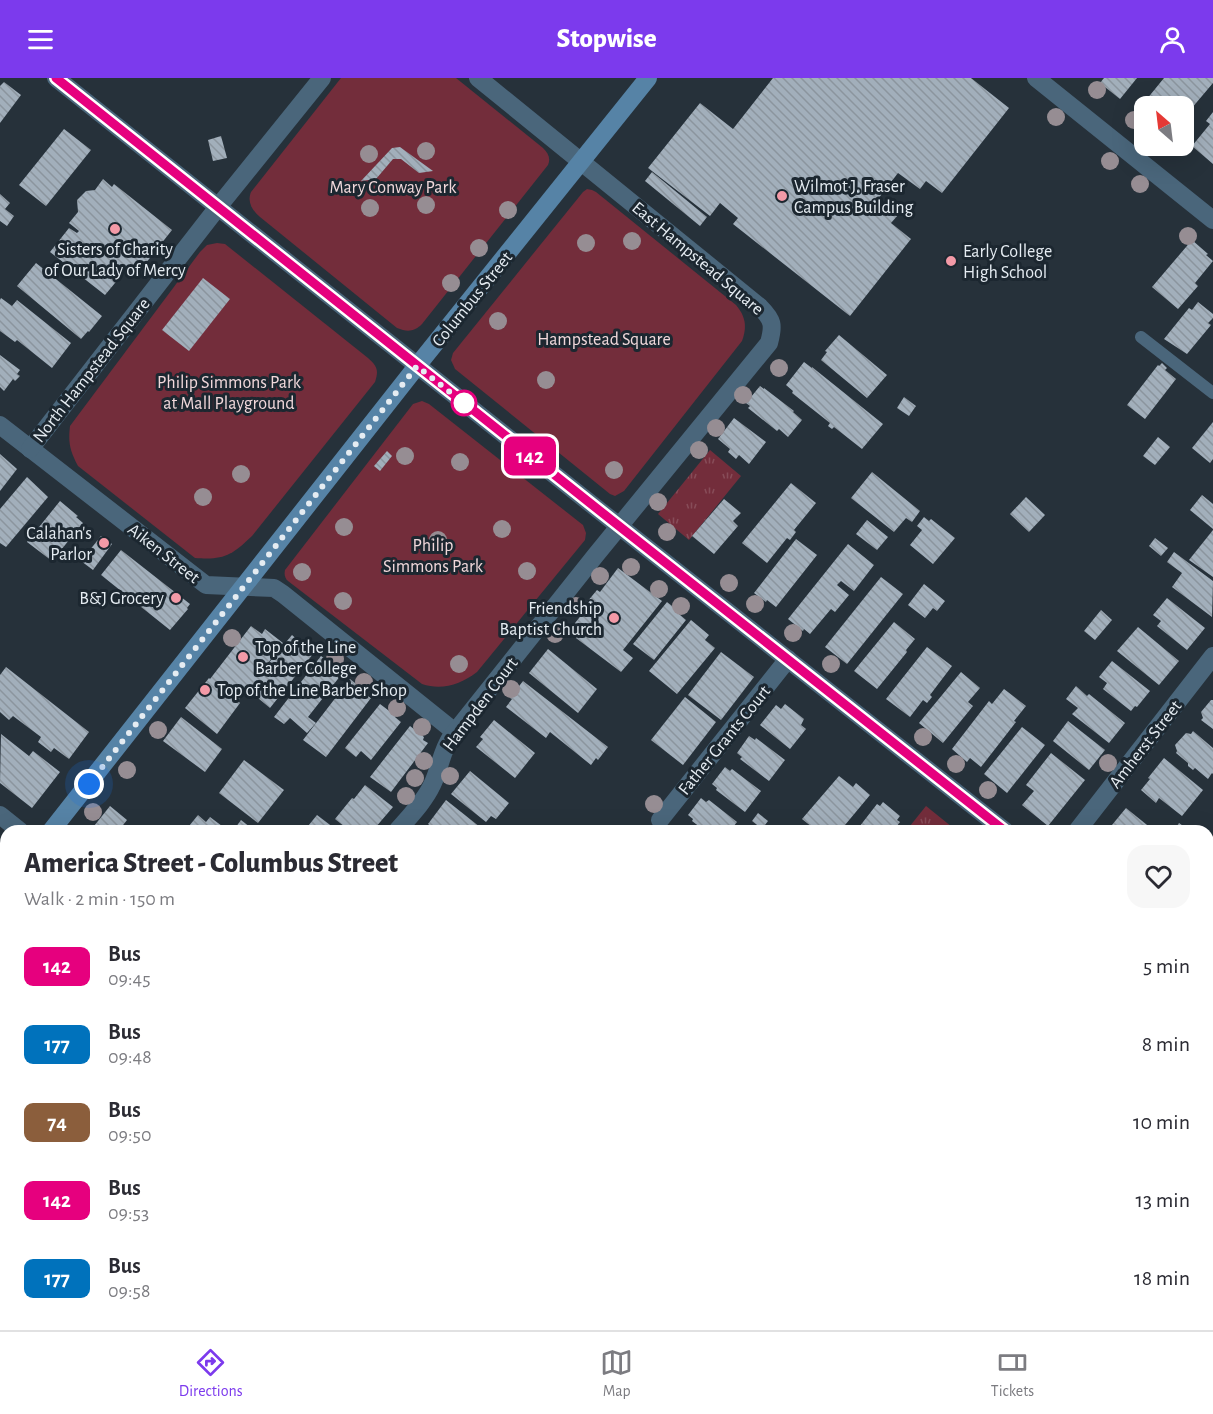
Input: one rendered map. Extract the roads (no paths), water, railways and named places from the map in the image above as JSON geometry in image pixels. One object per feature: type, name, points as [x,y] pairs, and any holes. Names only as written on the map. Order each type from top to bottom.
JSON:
[{"type":"street","points":[[56,78],[997,825]]},
{"type":"street","points":[[218,207],[322,78]]},
{"type":"street","name":"East Hampstead Square","points":[[478,78],[760,307],[768,314],[772,323],[769,343],[619,526]]},
{"type":"street","name":"Columbus Street","points":[[56,825],[417,366],[648,78]]},
{"type":"street","points":[[1036,78],[1213,220]]},
{"type":"street","name":"North Hampstead Square","points":[[30,449],[218,207]]},
{"type":"street","name":"Aiken Street","points":[[0,425],[206,585],[274,588],[283,594],[455,732]]},
{"type":"street","name":"Hampden Court","points":[[402,825],[429,792],[438,772],[443,750],[455,732],[619,526]]},
{"type":"street","name":"Amherst Street","points":[[1082,825],[1213,656]]},
{"type":"street","name":"Father Grants Court","points":[[660,820],[788,660]]},
{"type":"street","points":[[0,815],[12,825]]},
{"type":"lane","points":[[1141,338],[1213,393]]},
{"type":"place","name":"Wilmot J. Fraser Campus Building","points":[[782,196]]},
{"type":"place","name":"Sisters of Charity of Our Lady of Mercy","points":[[115,229]]},
{"type":"place","name":"Early College High School","points":[[951,261]]},
{"type":"place","name":"Calahan's Parlor","points":[[104,543]]},
{"type":"place","name":"B&J Grocery","points":[[176,598]]},
{"type":"place","name":"Friendship Baptist Church","points":[[614,618]]},
{"type":"place","name":"Top of the Line Barber College","points":[[243,657]]},
{"type":"place","name":"Top of the Line Barber Shop","points":[[205,690]]},
{"type":"park label","name":"Mary Conway Park","points":[[393,187]]},
{"type":"park label","name":"Hampstead Square","points":[[604,339]]},
{"type":"park label","name":"Philip Simmons Park at Mall Playground","points":[[229,392]]},
{"type":"park label","name":"Philip Simmons Park","points":[[433,555]]}]
